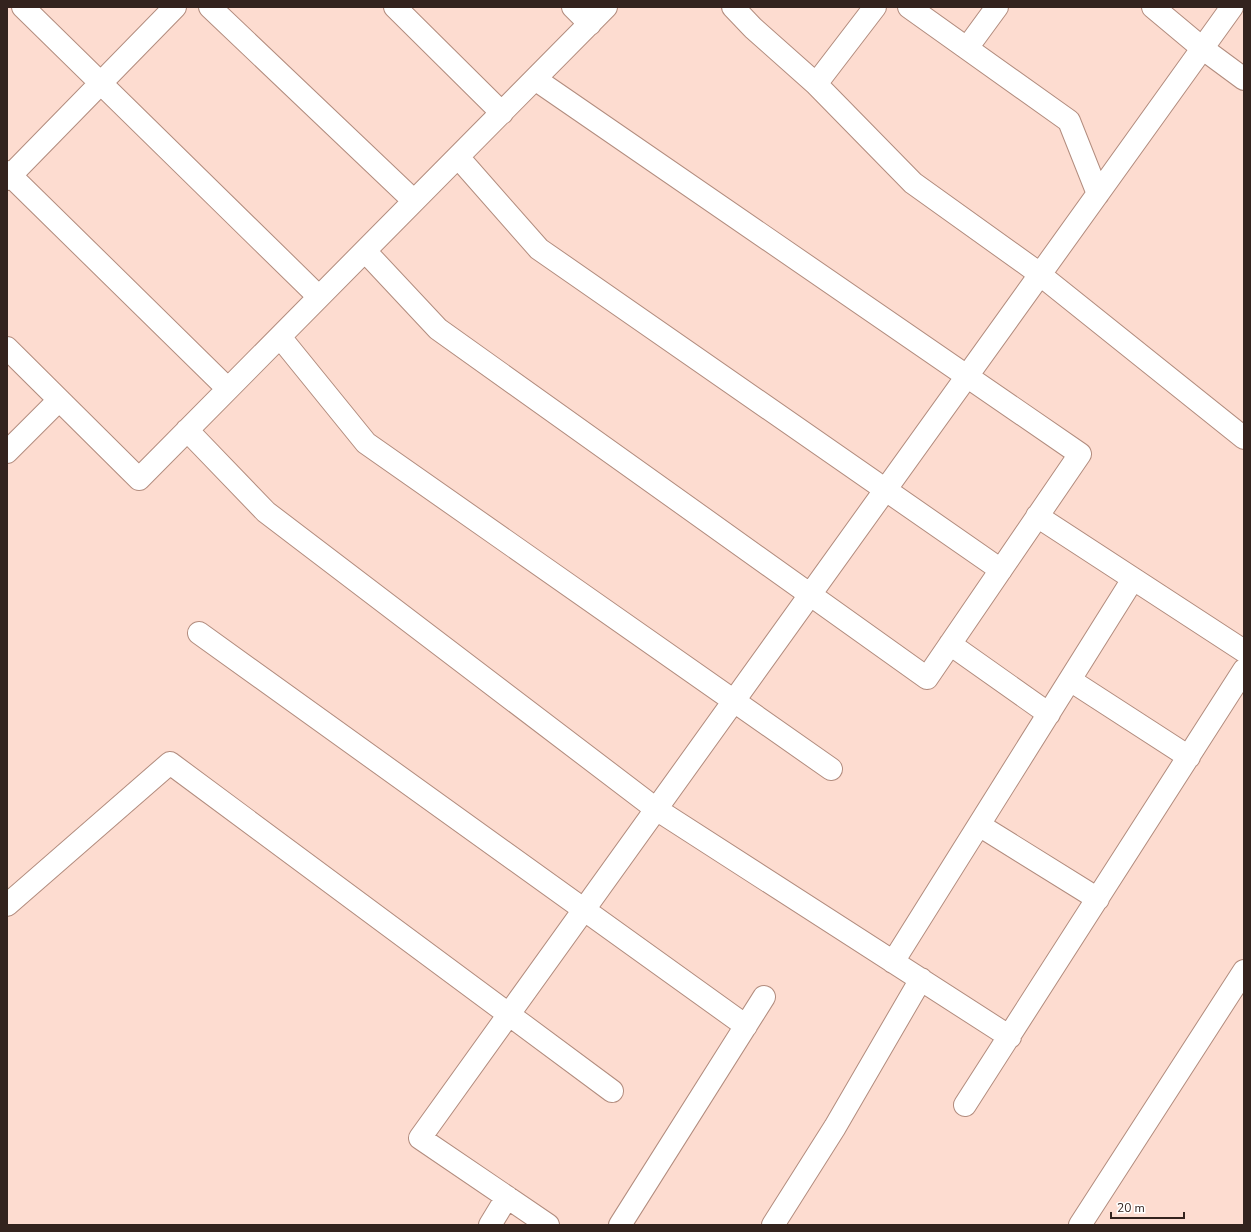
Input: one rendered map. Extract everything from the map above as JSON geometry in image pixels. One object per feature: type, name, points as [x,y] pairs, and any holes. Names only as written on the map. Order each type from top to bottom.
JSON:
[{"type":"street","points":[[23,7],[319,297]]},
{"type":"street","points":[[175,7],[8,176],[228,388]]},
{"type":"street","points":[[210,7],[414,201]]},
{"type":"street","points":[[395,7],[502,112]]},
{"type":"street","points":[[573,7],[590,24]]},
{"type":"street","points":[[7,348],[138,479],[606,7]]},
{"type":"street","points":[[733,7],[753,28],[816,84],[913,183],[1039,275],[1244,438]]},
{"type":"street","points":[[816,84],[875,7]]},
{"type":"street","points":[[909,7],[1069,121],[1098,194]]},
{"type":"street","points":[[967,48],[997,7]]},
{"type":"street","points":[[1153,7],[1202,48],[1244,80]]},
{"type":"street","points":[[548,1225],[420,1138],[1232,7]]},
{"type":"street","points":[[365,251],[438,329],[927,678],[1080,454],[535,79]]},
{"type":"street","points":[[458,157],[539,249],[1001,570]]},
{"type":"street","points":[[280,337],[366,443],[831,769]]},
{"type":"street","points":[[7,452],[59,400]]},
{"type":"street","points":[[187,430],[266,512],[656,809],[1010,1037]]},
{"type":"street","points":[[1037,516],[1244,651]]},
{"type":"street","points":[[893,962],[1133,579]]},
{"type":"street","points":[[199,633],[746,1026]]},
{"type":"street","points":[[950,644],[1049,714]]},
{"type":"street","points":[[965,1105],[1244,670]]},
{"type":"street","points":[[1070,680],[1189,757]]},
{"type":"street","points":[[7,905],[170,763],[612,1091]]},
{"type":"street","points":[[979,825],[1098,899]]},
{"type":"street","points":[[1080,1225],[1244,971]]},
{"type":"street","points":[[773,1225],[835,1127],[921,979]]},
{"type":"street","points":[[620,1225],[764,997]]},
{"type":"street","points":[[490,1225],[507,1197]]}]
